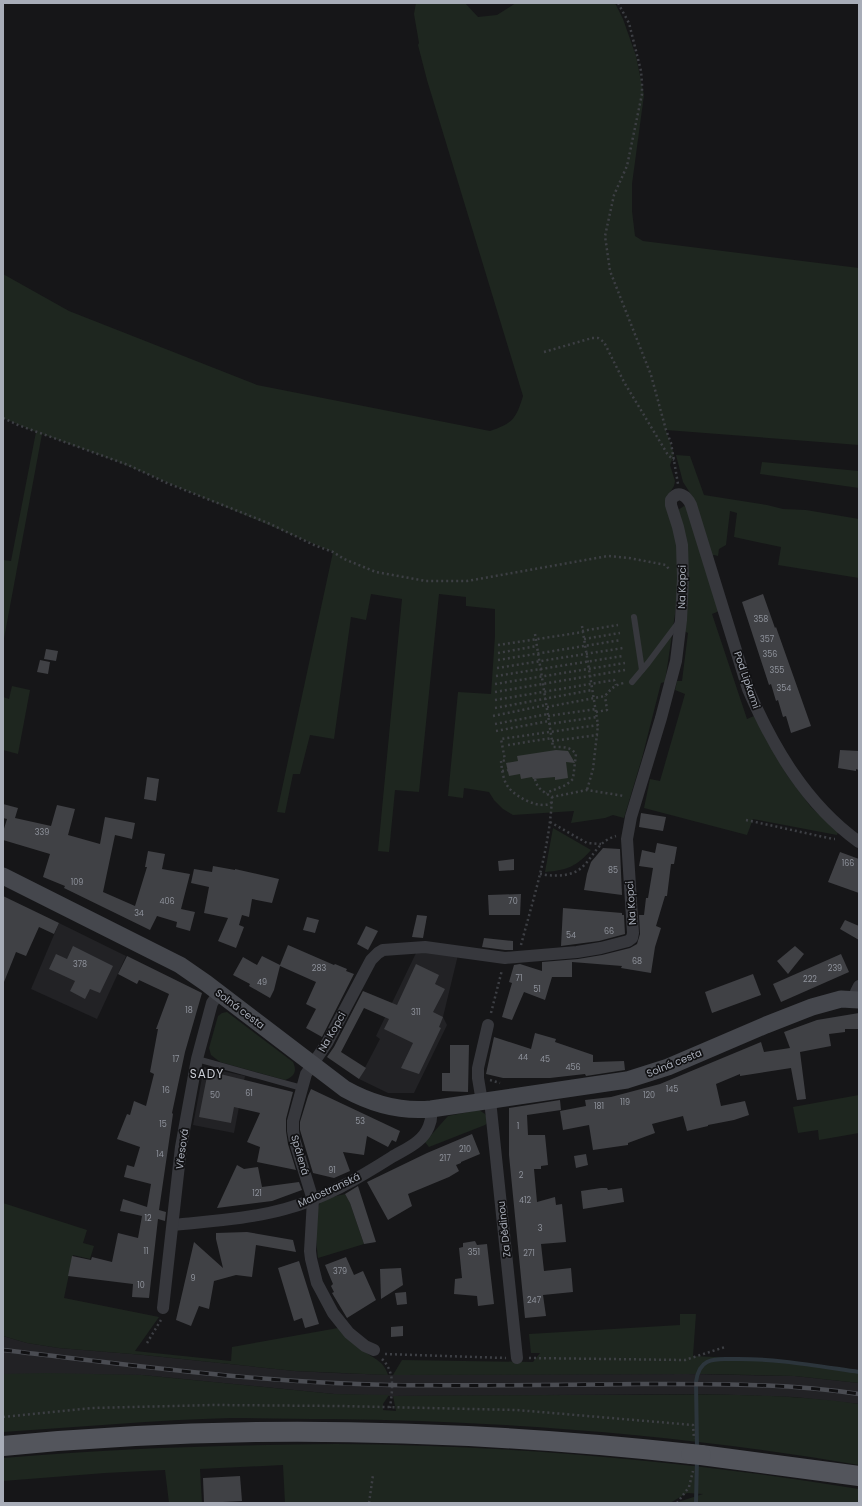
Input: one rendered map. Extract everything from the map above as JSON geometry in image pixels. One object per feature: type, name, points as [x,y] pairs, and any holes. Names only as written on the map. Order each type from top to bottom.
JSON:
[{"type":"main road","points":[[3,1446],[224,1433],[331,1432],[440,1434],[633,1447],[859,1476]]},
{"type":"street","name":"Na Kopci","points":[[312,1065],[327,1043],[371,960],[378,953],[390,949],[425,947],[505,958],[589,951],[617,944],[632,938],[628,834],[636,799],[661,718],[674,668],[681,620],[684,578],[682,545],[671,502],[673,497],[679,494]]},
{"type":"street","name":"Pod Lipkami","points":[[679,494],[686,496],[691,505],[748,689],[761,718],[788,766],[804,788],[822,810],[859,842]]},
{"type":"street","name":"Solná cesta","points":[[3,876],[166,957],[192,973],[345,1089],[366,1100],[385,1106],[404,1109],[431,1109],[613,1083],[641,1076],[668,1067],[806,1009],[857,995]]},
{"type":"street","name":"Vřesová","points":[[163,1308],[181,1147],[197,1059],[212,1003],[219,993]]},
{"type":"street","points":[[486,1101],[478,1078],[478,1068],[488,1025]]},
{"type":"street","name":"Spálená","points":[[312,1065],[306,1074],[293,1121],[293,1131],[313,1200]]},
{"type":"street","name":"Za Dědinou","points":[[486,1101],[517,1358]]},
{"type":"street","name":"Malostranská","points":[[173,1226],[252,1216],[285,1209],[313,1200],[368,1172],[418,1141],[425,1134],[429,1125],[432,1117],[431,1109]]},
{"type":"street","points":[[313,1200],[310,1259],[317,1283],[333,1313],[349,1333],[365,1346],[374,1350]]},
{"type":"lane","points":[[634,617],[642,670]]},
{"type":"lane","points":[[632,682],[681,620]]},
{"type":"lane","points":[[197,1059],[302,1088]]},
{"type":"path","points":[[618,3],[629,23],[641,71],[642,94],[627,166],[614,195],[605,236],[610,271],[651,375],[671,443],[679,494]]},
{"type":"path","points":[[544,352],[592,338],[598,338],[604,342],[624,382],[668,455],[674,460]]},
{"type":"path","points":[[3,418],[128,465],[167,483],[268,523],[314,545],[333,552],[344,559],[376,572],[426,581],[467,581],[608,556],[629,558],[666,565],[672,573]]},
{"type":"path","points":[[498,645],[618,625]]},
{"type":"path","points":[[582,626],[598,725],[593,769],[587,790]]},
{"type":"path","points":[[584,639],[620,633]]},
{"type":"path","points":[[535,634],[553,747],[563,747],[572,750],[576,754],[573,779],[566,785],[546,792]]},
{"type":"path","points":[[498,660],[620,640]]},
{"type":"path","points":[[498,653],[537,646]]},
{"type":"path","points":[[497,668],[623,648]]},
{"type":"path","points":[[496,676],[623,656]]},
{"type":"path","points":[[495,684],[625,663]]},
{"type":"path","points":[[495,692],[625,670]]},
{"type":"path","points":[[495,700],[614,680],[616,685]]},
{"type":"path","points":[[493,716],[605,696],[611,688],[616,685],[632,682]]},
{"type":"path","points":[[495,708],[592,690]]},
{"type":"path","points":[[495,724],[548,715],[607,710],[605,696]]},
{"type":"path","points":[[496,731],[597,717]]},
{"type":"path","points":[[552,797],[550,804],[546,806],[532,803],[509,789],[502,771],[502,761],[505,760],[501,739],[598,725]]},
{"type":"path","points":[[508,745],[598,735]]},
{"type":"path","points":[[502,771],[508,770]]},
{"type":"path","points":[[535,779],[536,785],[552,797]]},
{"type":"path","points":[[552,797],[587,790],[636,799]]},
{"type":"path","points":[[518,956],[540,874],[550,822],[552,797]]},
{"type":"path","points":[[746,820],[833,839],[848,834]]},
{"type":"path","points":[[550,822],[587,843],[601,844]]},
{"type":"path","points":[[540,874],[553,876],[577,871],[584,865],[601,844],[613,837],[628,834]]},
{"type":"path","points":[[488,1025],[505,958]]},
{"type":"path","points":[[147,1343],[162,1319],[163,1308]]},
{"type":"path","points":[[374,1350],[382,1354],[398,1356],[685,1360],[725,1347]]},
{"type":"path","points":[[374,1350],[387,1364],[392,1377],[393,1391],[390,1408]]},
{"type":"path","points":[[3,1417],[92,1408],[213,1405],[324,1406],[517,1410],[692,1425],[695,1454],[689,1487],[677,1503]]},
{"type":"path","points":[[369,1503],[373,1475]]},
{"type":"shaded area","points":[[416,3],[465,3],[478,17],[497,15],[516,3],[615,3],[623,19],[636,56],[644,95],[632,184],[632,211],[635,236],[643,241],[859,268],[859,445],[666,430],[674,454],[670,465],[675,481],[669,494],[674,522],[680,580],[665,682],[661,683],[642,758],[624,818],[613,815],[605,818],[571,823],[574,811],[513,815],[503,809],[494,800],[489,792],[464,788],[463,798],[448,796],[458,692],[491,694],[495,636],[495,609],[466,606],[466,597],[439,594],[419,792],[395,790],[389,852],[378,851],[402,599],[371,594],[366,620],[351,617],[334,739],[310,735],[300,774],[293,774],[285,813],[277,812],[333,552],[116,461],[42,434],[3,644],[3,560],[11,561],[36,432],[3,418],[3,274],[69,311],[257,385],[490,431],[509,422],[516,415],[523,396],[427,80],[418,45],[419,43],[414,14]]},
{"type":"shaded area","points":[[676,455],[690,456],[704,495],[783,509],[806,510],[859,519],[859,578],[778,565],[781,547],[734,537],[737,513],[730,511],[726,545],[719,549],[718,556],[714,555],[711,557],[692,496],[683,482]]},
{"type":"shaded area","points":[[762,462],[859,471],[859,488],[760,474]]},
{"type":"shaded area","points":[[684,506],[687,507],[719,611],[712,614],[747,719],[754,716],[787,775],[811,807],[838,832],[837,835],[753,819],[747,835],[644,808],[650,779],[660,781],[685,694],[675,690],[677,681],[682,681],[688,633],[684,631],[678,510]]},
{"type":"shaded area","points":[[12,686],[30,690],[18,754],[3,750],[3,697],[9,699]]},
{"type":"shaded area","points":[[553,828],[591,850],[571,867],[545,872]]},
{"type":"shaded area","points":[[59,923],[126,956],[97,1019],[31,989]]},
{"type":"shaded area","points":[[417,951],[458,955],[443,1017],[447,1025],[414,1093],[388,1093],[359,1079],[380,1039],[376,1036]]},
{"type":"shaded area","points":[[227,1012],[293,1062],[295,1071],[293,1075],[285,1080],[220,1062],[211,1055],[209,1048],[218,1016]]},
{"type":"shaded area","points":[[204,1067],[245,1076],[234,1133],[193,1125]]},
{"type":"shaded area","points":[[859,1095],[859,1133],[819,1140],[818,1130],[798,1133],[793,1107]]},
{"type":"shaded area","points":[[479,1110],[485,1114],[489,1121],[485,1125],[429,1147],[425,1142],[448,1116]]},
{"type":"shaded area","points":[[345,1194],[350,1203],[364,1244],[318,1258],[316,1218],[319,1204],[325,1199]]},
{"type":"shaded area","points":[[3,1203],[87,1230],[83,1243],[94,1246],[90,1259],[73,1255],[64,1298],[159,1317],[135,1351],[231,1361],[232,1347],[338,1328],[368,1354],[381,1363],[388,1375],[295,1371],[144,1355],[59,1348],[27,1343],[3,1336]]},
{"type":"shaded area","points":[[680,1314],[696,1314],[693,1356],[758,1359],[859,1372],[859,1383],[795,1376],[706,1374],[393,1375],[402,1360],[533,1362],[540,1353],[531,1353],[529,1334],[680,1325]]},
{"type":"shaded area","points":[[3,1336],[27,1343],[59,1348],[144,1355],[295,1371],[393,1375],[687,1374],[795,1376],[859,1383],[859,1404],[794,1397],[706,1394],[393,1396],[334,1394],[142,1375],[3,1374]]},
{"type":"shaded area","points":[[46,1373],[142,1375],[334,1394],[389,1395],[383,1404],[383,1410],[396,1411],[393,1396],[716,1395],[773,1396],[830,1400],[859,1404],[859,1465],[728,1445],[662,1438],[530,1427],[397,1420],[231,1418],[146,1422],[3,1432],[3,1374]]},
{"type":"shaded area","points":[[336,1444],[402,1445],[533,1451],[598,1456],[729,1470],[859,1489],[859,1503],[675,1503],[703,1494],[687,1493],[670,1503],[285,1503],[283,1465],[200,1469],[202,1503],[169,1503],[165,1470],[3,1481],[3,1458],[170,1448]]},
{"type":"building","points":[[763,594],[811,726],[791,733],[786,716],[783,717],[771,684],[769,685],[742,602]]},
{"type":"building","points":[[46,649],[58,651],[56,661],[44,659]]},
{"type":"building","points":[[40,660],[50,662],[48,674],[37,672]]},
{"type":"building","points":[[556,750],[568,751],[575,763],[566,762],[568,778],[555,780],[555,777],[533,779],[532,777],[521,779],[520,774],[509,776],[506,763],[518,761],[517,756]]},
{"type":"building","points":[[840,750],[859,751],[859,770],[856,769],[856,771],[838,768]]},
{"type":"building","points":[[147,777],[159,779],[156,801],[144,799]]},
{"type":"building","points":[[3,804],[18,808],[15,818],[51,826],[57,805],[75,809],[68,835],[100,844],[105,817],[135,823],[132,839],[115,835],[103,892],[135,906],[147,867],[145,867],[148,851],[165,854],[162,869],[190,874],[181,909],[195,912],[190,931],[176,927],[177,922],[157,916],[150,930],[64,888],[65,886],[43,877],[50,854],[3,840],[3,832],[7,819],[3,818]]},
{"type":"building","points":[[641,813],[666,817],[663,831],[639,827]]},
{"type":"building","points":[[657,843],[677,847],[674,864],[671,864],[667,896],[665,896],[656,926],[661,928],[655,947],[651,973],[621,968],[622,966],[572,962],[572,977],[552,977],[545,1000],[524,992],[512,1020],[502,1017],[512,983],[509,982],[514,965],[520,964],[542,971],[542,962],[602,955],[630,948],[637,944],[640,934],[639,915],[644,915],[646,898],[648,898],[653,868],[639,866],[642,850],[655,853]]},
{"type":"building","points":[[603,848],[620,849],[622,895],[584,890],[591,862]]},
{"type":"building","points":[[840,852],[859,859],[859,893],[828,882]]},
{"type":"building","points":[[514,859],[514,870],[499,871],[498,861]]},
{"type":"building","points":[[213,866],[235,869],[279,879],[272,903],[252,899],[249,917],[242,915],[239,925],[244,927],[236,948],[218,941],[228,918],[204,913],[209,887],[191,883],[194,869],[212,872]]},
{"type":"building","points":[[521,894],[520,915],[489,915],[488,895]]},
{"type":"building","points":[[3,896],[59,923],[54,934],[39,927],[26,956],[16,952],[4,982]]},
{"type":"building","points":[[563,908],[622,913],[622,915],[624,915],[625,934],[599,941],[561,946]]},
{"type":"building","points":[[417,915],[427,916],[423,938],[412,937]]},
{"type":"building","points":[[307,917],[319,920],[315,933],[303,930]]},
{"type":"building","points":[[845,920],[859,926],[859,940],[840,929]]},
{"type":"building","points":[[366,926],[378,931],[368,950],[357,944]]},
{"type":"building","points":[[484,938],[513,941],[513,950],[482,947]]},
{"type":"building","points":[[288,945],[347,969],[346,971],[354,974],[322,1037],[306,1028],[316,1009],[306,1004],[316,982],[280,966],[274,990],[270,998],[249,986],[250,984],[233,975],[243,957],[257,965],[262,956],[280,965]]},
{"type":"building","points":[[73,946],[113,966],[100,993],[90,989],[85,999],[70,991],[75,981],[49,969],[56,954],[67,959]]},
{"type":"building","points":[[795,946],[804,954],[788,974],[777,961]]},
{"type":"building","points":[[841,954],[849,972],[781,1002],[773,984]]},
{"type":"building","points":[[127,956],[202,993],[185,1052],[172,1113],[159,1210],[166,1212],[165,1221],[158,1219],[149,1298],[132,1297],[133,1284],[68,1276],[72,1256],[91,1260],[92,1257],[112,1262],[118,1233],[138,1238],[142,1216],[120,1211],[123,1199],[147,1207],[151,1184],[124,1177],[127,1165],[134,1167],[140,1147],[117,1139],[127,1114],[130,1115],[134,1101],[146,1106],[154,1074],[150,1072],[158,1029],[156,1029],[169,994],[139,980],[137,984],[118,974]]},
{"type":"building","points":[[416,964],[439,975],[435,984],[445,989],[433,1012],[443,1017],[439,1027],[441,1028],[419,1074],[401,1068],[413,1043],[384,1029],[389,1019],[364,1008],[341,1052],[366,1068],[359,1079],[327,1057],[334,1047],[363,991],[397,1005]]},
{"type":"building","points":[[753,974],[761,995],[712,1013],[705,992]]},
{"type":"building","points":[[859,1013],[859,1029],[845,1029],[845,1032],[829,1034],[831,1046],[800,1052],[806,1099],[797,1100],[791,1068],[740,1076],[740,1074],[716,1084],[721,1106],[745,1101],[749,1115],[734,1120],[687,1131],[683,1116],[652,1124],[655,1133],[628,1143],[628,1145],[593,1150],[589,1125],[563,1130],[560,1111],[586,1106],[585,1100],[611,1097],[660,1084],[761,1042],[764,1052],[790,1048],[784,1032],[817,1020]]},
{"type":"building","points":[[535,1033],[556,1039],[555,1042],[593,1055],[593,1062],[624,1061],[625,1070],[586,1076],[585,1074],[550,1078],[503,1078],[486,1074],[494,1037],[531,1049]]},
{"type":"building","points":[[450,1045],[469,1045],[468,1092],[442,1091],[442,1073],[450,1073]]},
{"type":"building","points":[[208,1071],[293,1092],[286,1119],[286,1131],[288,1144],[296,1170],[257,1162],[260,1147],[247,1142],[260,1113],[234,1107],[231,1123],[199,1117]]},
{"type":"building","points":[[311,1089],[400,1131],[396,1142],[392,1140],[388,1147],[367,1136],[364,1155],[343,1152],[350,1171],[334,1178],[313,1173],[300,1130],[300,1122]]},
{"type":"building","points":[[560,1100],[561,1110],[527,1115],[528,1135],[545,1135],[548,1165],[541,1166],[541,1169],[534,1169],[537,1202],[555,1197],[556,1205],[562,1204],[566,1242],[541,1244],[544,1271],[571,1268],[573,1292],[543,1295],[546,1316],[525,1318],[509,1155],[509,1108]]},
{"type":"building","points":[[472,1134],[480,1154],[456,1165],[459,1171],[449,1177],[408,1194],[412,1206],[388,1220],[367,1182],[427,1153]]},
{"type":"building","points":[[586,1154],[588,1165],[576,1168],[574,1156]]},
{"type":"building","points":[[237,1165],[244,1169],[258,1167],[262,1187],[299,1182],[302,1190],[272,1201],[217,1208]]},
{"type":"building","points":[[358,1186],[376,1242],[364,1244],[350,1203],[345,1194]]},
{"type":"building","points":[[607,1188],[608,1190],[622,1188],[624,1202],[583,1209],[581,1191]]},
{"type":"building","points":[[247,1232],[293,1240],[296,1252],[256,1245],[252,1277],[236,1275],[214,1281],[209,1309],[199,1306],[191,1326],[176,1320],[194,1242],[223,1268],[216,1233]]},
{"type":"building","points":[[475,1241],[477,1245],[487,1244],[494,1304],[478,1306],[477,1296],[454,1294],[455,1279],[462,1278],[459,1248],[463,1247],[463,1243]]},
{"type":"building","points":[[346,1257],[354,1275],[363,1271],[376,1300],[347,1318],[332,1293],[334,1292],[331,1286],[333,1284],[325,1265]]},
{"type":"building","points":[[299,1261],[319,1324],[305,1328],[302,1318],[294,1321],[278,1268]]},
{"type":"building","points":[[401,1268],[403,1285],[381,1299],[380,1269]]},
{"type":"building","points":[[406,1292],[407,1304],[397,1305],[395,1293]]},
{"type":"building","points":[[403,1326],[403,1336],[391,1337],[391,1327]]},
{"type":"building","points":[[240,1476],[242,1501],[204,1503],[203,1478]]},
{"type":"waterway","points":[[697,1448],[696,1382],[699,1370],[707,1362],[719,1359],[763,1360],[859,1372]]},
{"type":"waterway","points":[[696,1503],[697,1459]]},
{"type":"railway","points":[[3,1350],[244,1377],[341,1384],[722,1384],[832,1390],[859,1394]]},
{"type":"district","name":"SADY","points":[[207,1073]]}]
